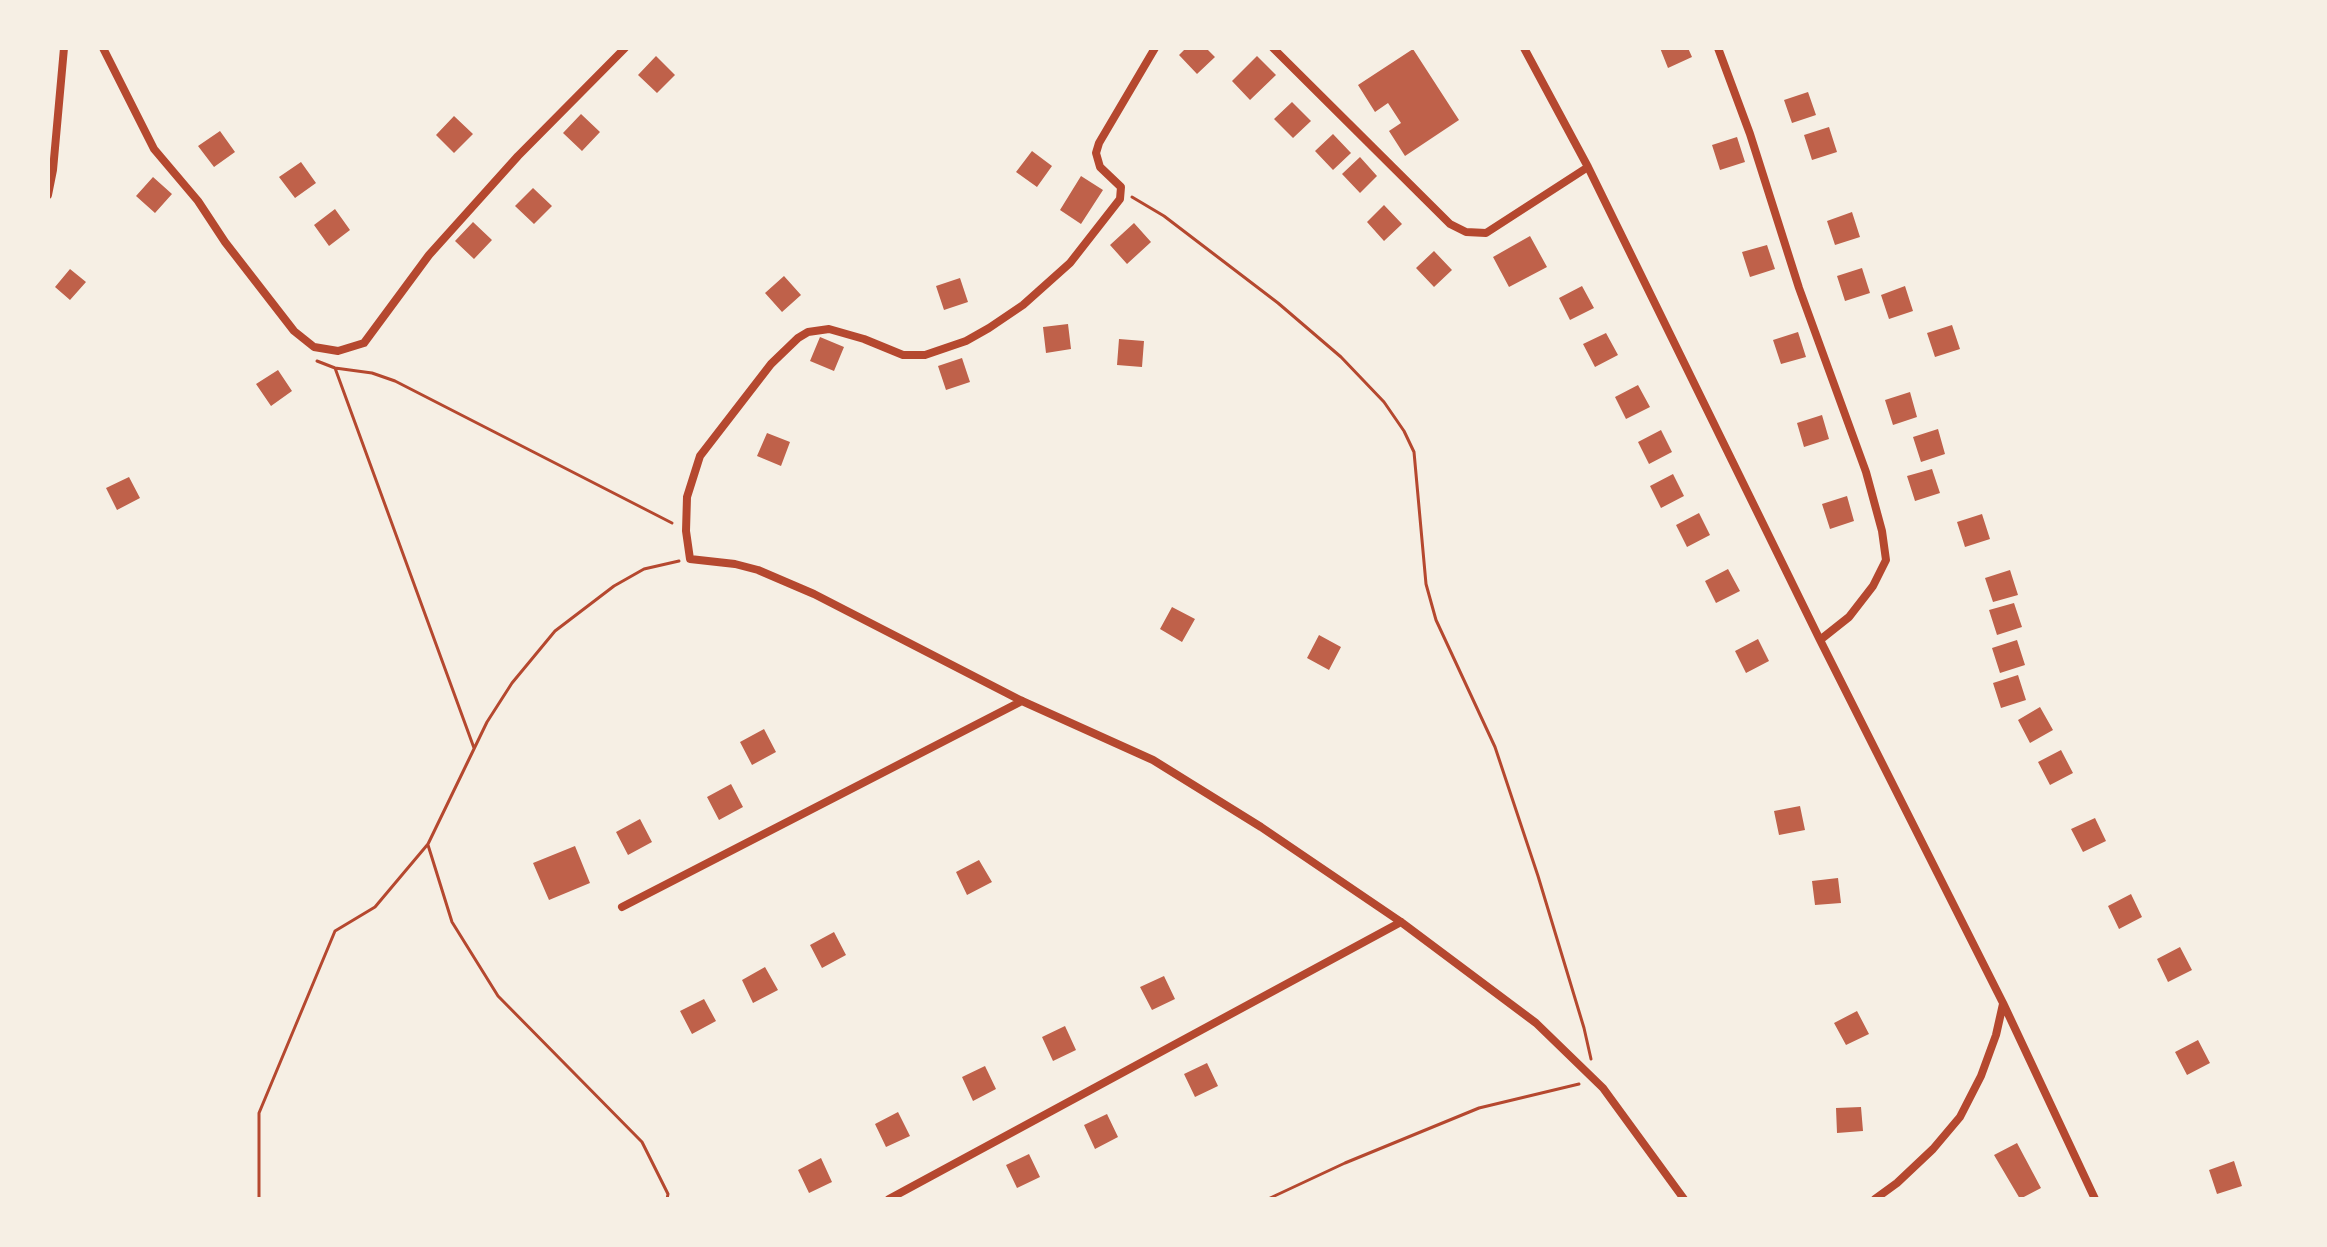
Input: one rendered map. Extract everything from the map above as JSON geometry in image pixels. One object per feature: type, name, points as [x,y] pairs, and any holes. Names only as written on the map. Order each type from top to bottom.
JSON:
[{"type":"street","points":[[48,195],[64,48]]},
{"type":"street","points":[[103,48],[154,149],[198,201],[225,242],[294,331],[314,347],[338,351],[364,343],[429,255],[518,156],[625,48]]},
{"type":"street","points":[[1155,48],[1096,153],[1100,167],[1118,183],[1122,192],[1120,199],[1070,263],[1023,305],[966,341],[933,353],[903,355],[829,329],[808,332],[798,338],[771,364],[700,456],[687,497],[686,531],[690,559],[735,564],[776,576],[1022,701],[1153,760],[1261,827],[1401,922],[1536,1023],[1595,1080],[1684,1199]]},
{"type":"street","points":[[1273,48],[1450,224],[1466,232],[1486,233],[1588,167]]},
{"type":"street","points":[[1524,48],[1588,167],[1820,640],[2003,1003],[2095,1199]]},
{"type":"street","points":[[1718,48],[1750,134],[1799,288],[1866,472],[1882,531],[1886,560],[1873,586],[1849,617],[1820,640]]},
{"type":"street","points":[[622,907],[1022,701]]},
{"type":"street","points":[[889,1199],[1401,922]]},
{"type":"street","points":[[1875,1199],[1933,1149],[1960,1117],[1981,1076],[1996,1035],[2003,1003]]},
{"type":"path","points":[[1122,192],[1164,216],[1289,312],[1352,368],[1384,402],[1404,431],[1414,452],[1426,584],[1436,620],[1495,747],[1584,1028],[1595,1080],[1479,1108],[1345,1163],[1268,1199]]},
{"type":"path","points":[[314,347],[314,359],[335,368],[372,373],[395,381],[628,498],[686,531]]},
{"type":"path","points":[[335,368],[474,748]]},
{"type":"path","points":[[259,1199],[259,1113],[335,931],[375,907],[428,844],[474,748],[512,683],[555,631],[578,611],[644,569],[690,559]]},
{"type":"path","points":[[428,844],[452,922],[498,996],[642,1142],[668,1194],[667,1199]]},
{"type":"building","points":[[1186,48],[1206,48],[1215,57],[1197,74],[1179,55]]},
{"type":"building","points":[[1660,48],[1688,48],[1692,57],[1668,68]]},
{"type":"building","points":[[1413,49],[1459,120],[1405,156],[1389,131],[1401,123],[1388,103],[1375,112],[1358,85]]},
{"type":"building","points":[[656,56],[675,75],[657,93],[638,75]]},
{"type":"building","points":[[1257,56],[1276,75],[1250,100],[1232,81]]},
{"type":"building","points":[[1808,92],[1816,115],[1792,123],[1784,100]]},
{"type":"building","points":[[1292,102],[1311,121],[1293,138],[1274,119]]},
{"type":"building","points":[[581,114],[600,132],[582,151],[563,133]]},
{"type":"building","points":[[454,116],[473,134],[454,153],[436,135]]},
{"type":"building","points":[[1829,127],[1837,152],[1812,160],[1804,135]]},
{"type":"building","points":[[220,131],[235,152],[214,167],[198,146]]},
{"type":"building","points":[[1333,134],[1351,153],[1333,170],[1315,151]]},
{"type":"building","points":[[1737,137],[1745,162],[1720,170],[1712,145]]},
{"type":"building","points":[[1032,151],[1052,166],[1037,187],[1016,172]]},
{"type":"building","points":[[1360,157],[1377,176],[1360,193],[1342,174]]},
{"type":"building","points":[[301,162],[316,183],[295,198],[279,177]]},
{"type":"building","points":[[1081,176],[1103,190],[1081,224],[1060,210]]},
{"type":"building","points":[[153,177],[172,194],[155,213],[136,196]]},
{"type":"building","points":[[533,188],[552,206],[534,224],[515,206]]},
{"type":"building","points":[[1384,205],[1402,224],[1384,241],[1367,222]]},
{"type":"building","points":[[335,209],[350,230],[329,246],[314,225]]},
{"type":"building","points":[[1852,212],[1860,237],[1835,245],[1827,221]]},
{"type":"building","points":[[473,222],[492,240],[474,259],[455,241]]},
{"type":"building","points":[[1134,223],[1151,242],[1127,264],[1110,245]]},
{"type":"building","points":[[1530,236],[1547,267],[1509,287],[1493,257]]},
{"type":"building","points":[[1767,245],[1775,269],[1750,277],[1742,252]]},
{"type":"building","points":[[1434,251],[1452,270],[1434,287],[1416,268]]},
{"type":"building","points":[[1862,268],[1870,293],[1845,301],[1837,276]]},
{"type":"building","points":[[70,269],[86,282],[70,300],[55,287]]},
{"type":"building","points":[[784,276],[801,295],[782,312],[765,293]]},
{"type":"building","points":[[960,278],[968,302],[944,310],[936,286]]},
{"type":"building","points":[[1582,286],[1594,308],[1570,320],[1559,298]]},
{"type":"building","points":[[1905,286],[1913,311],[1889,319],[1881,295]]},
{"type":"building","points":[[1068,324],[1071,349],[1046,353],[1043,327]]},
{"type":"building","points":[[1952,325],[1960,349],[1935,357],[1927,333]]},
{"type":"building","points":[[1798,332],[1806,357],[1781,364],[1773,340]]},
{"type":"building","points":[[1606,333],[1618,355],[1595,367],[1583,344]]},
{"type":"building","points":[[820,337],[844,347],[834,371],[810,361]]},
{"type":"building","points":[[1119,339],[1144,341],[1142,367],[1117,365]]},
{"type":"building","points":[[962,358],[970,382],[946,390],[938,366]]},
{"type":"building","points":[[278,370],[292,391],[271,406],[256,384]]},
{"type":"building","points":[[1638,385],[1650,407],[1626,419],[1615,397]]},
{"type":"building","points":[[1910,392],[1917,417],[1893,425],[1885,400]]},
{"type":"building","points":[[1822,415],[1829,439],[1804,447],[1797,423]]},
{"type":"building","points":[[1938,429],[1945,454],[1921,462],[1913,437]]},
{"type":"building","points":[[1661,430],[1672,452],[1649,464],[1638,442]]},
{"type":"building","points":[[767,433],[790,442],[781,466],[757,456]]},
{"type":"building","points":[[1932,469],[1940,493],[1915,501],[1907,476]]},
{"type":"building","points":[[1673,474],[1684,496],[1661,508],[1650,486]]},
{"type":"building","points":[[129,477],[140,498],[117,510],[106,488]]},
{"type":"building","points":[[1847,496],[1854,521],[1830,529],[1822,504]]},
{"type":"building","points":[[1699,513],[1710,535],[1687,547],[1676,525]]},
{"type":"building","points":[[1982,514],[1990,539],[1965,547],[1957,522]]},
{"type":"building","points":[[1728,569],[1740,591],[1716,603],[1705,581]]},
{"type":"building","points":[[2010,570],[2018,595],[1993,602],[1985,578]]},
{"type":"building","points":[[2014,603],[2022,627],[1997,635],[1989,610]]},
{"type":"building","points":[[1172,607],[1195,619],[1182,642],[1160,629]]},
{"type":"building","points":[[1319,635],[1341,647],[1329,670],[1307,658]]},
{"type":"building","points":[[1758,639],[1769,661],[1746,673],[1735,651]]},
{"type":"building","points":[[2017,640],[2025,665],[2000,673],[1992,648]]},
{"type":"building","points":[[2018,675],[2026,700],[2001,708],[1993,683]]},
{"type":"building","points":[[2040,707],[2053,730],[2030,743],[2018,720]]},
{"type":"building","points":[[764,729],[776,752],[752,765],[740,742]]},
{"type":"building","points":[[2061,750],[2073,773],[2050,785],[2038,762]]},
{"type":"building","points":[[731,784],[743,807],[719,820],[707,797]]},
{"type":"building","points":[[1800,806],[1805,830],[1779,835],[1774,811]]},
{"type":"building","points":[[2095,818],[2106,841],[2083,852],[2071,829]]},
{"type":"building","points":[[640,819],[652,842],[628,855],[616,832]]},
{"type":"building","points":[[575,846],[590,883],[549,900],[533,863]]},
{"type":"building","points":[[979,860],[992,882],[967,895],[956,872]]},
{"type":"building","points":[[1838,878],[1841,903],[1815,905],[1812,881]]},
{"type":"building","points":[[2131,894],[2142,917],[2119,929],[2108,906]]},
{"type":"building","points":[[834,932],[846,955],[822,968],[810,945]]},
{"type":"building","points":[[2180,947],[2192,970],[2168,982],[2157,959]]},
{"type":"building","points":[[765,967],[778,990],[753,1003],[742,980]]},
{"type":"building","points":[[1164,976],[1175,999],[1152,1010],[1140,987]]},
{"type":"building","points":[[704,999],[716,1021],[692,1034],[680,1011]]},
{"type":"building","points":[[1857,1011],[1869,1034],[1846,1045],[1834,1023]]},
{"type":"building","points":[[1065,1026],[1076,1050],[1053,1061],[1042,1037]]},
{"type":"building","points":[[2198,1040],[2210,1063],[2187,1075],[2175,1052]]},
{"type":"building","points":[[1207,1063],[1218,1086],[1195,1097],[1184,1074]]},
{"type":"building","points":[[985,1066],[996,1089],[973,1101],[962,1077]]},
{"type":"building","points":[[1861,1107],[1863,1131],[1837,1133],[1836,1108]]},
{"type":"building","points":[[898,1112],[910,1136],[886,1147],[875,1124]]},
{"type":"building","points":[[1107,1114],[1118,1137],[1095,1149],[1084,1125]]},
{"type":"building","points":[[2017,1143],[2041,1188],[2020,1199],[1994,1155]]},
{"type":"building","points":[[1029,1154],[1040,1177],[1017,1188],[1006,1165]]},
{"type":"building","points":[[821,1158],[832,1182],[809,1193],[798,1170]]},
{"type":"building","points":[[2234,1161],[2242,1186],[2217,1194],[2209,1170]]}]
